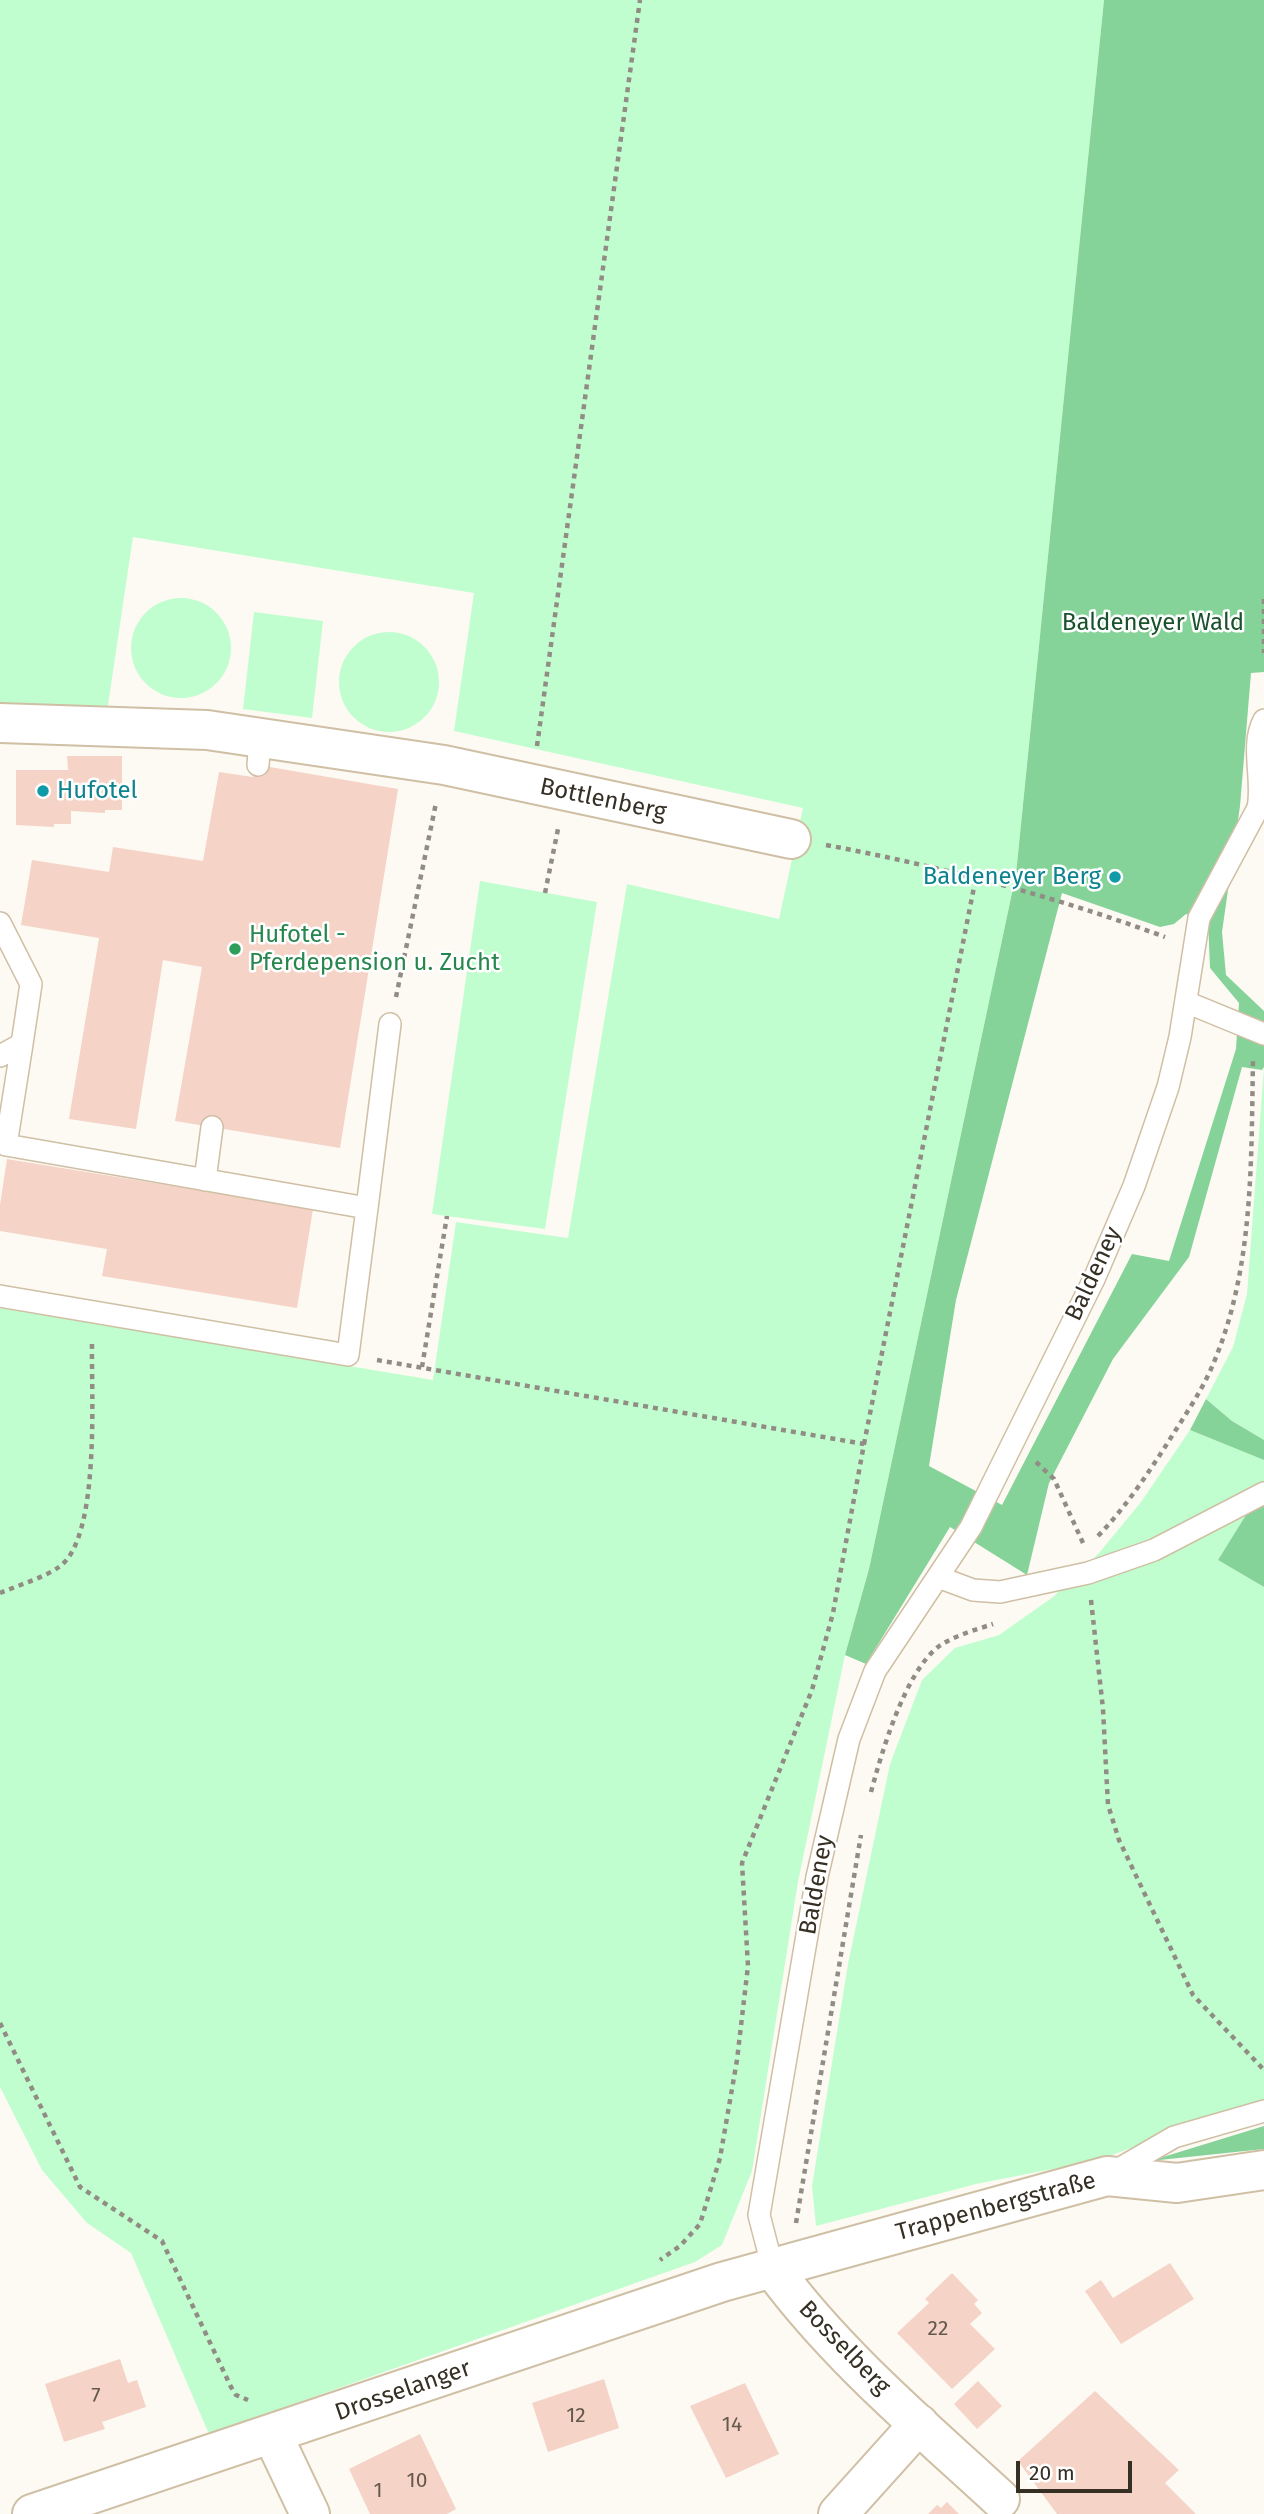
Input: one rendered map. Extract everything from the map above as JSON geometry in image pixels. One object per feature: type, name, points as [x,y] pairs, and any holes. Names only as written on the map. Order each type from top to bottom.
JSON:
[{"type":"street","name":"Bottlenberg","points":[[0,723],[207,730],[259,752],[444,765],[791,839]]},
{"type":"street","name":"Trappenbergstraße","points":[[783,2266],[1107,2176],[1177,2183],[1264,2170]]},
{"type":"street","name":"Bosselberg","points":[[783,2266],[794,2298],[919,2424],[1000,2499]]},
{"type":"street","name":"Drosselanger","points":[[32,2514],[722,2282],[783,2266]]},
{"type":"street","points":[[838,2514],[919,2424]]},
{"type":"street","points":[[273,2435],[310,2514]]},
{"type":"lane","name":"Baldeney","points":[[783,2266],[759,2216],[817,1877],[849,1739],[875,1671],[971,1527],[1094,1279],[1133,1186],[1167,1087],[1186,1002],[1199,918],[1258,807],[1261,792],[1258,736],[1264,719]]},
{"type":"lane","points":[[0,923],[31,984],[6,1145],[367,1208]]},
{"type":"lane","points":[[1186,1002],[1259,1032]]},
{"type":"lane","points":[[0,1296],[348,1355],[390,1024]]},
{"type":"lane","points":[[0,1056],[22,1044]]},
{"type":"lane","points":[[205,1180],[212,1127]]},
{"type":"lane","points":[[938,1577],[973,1590],[1000,1592],[1088,1573],[1154,1550],[1264,1493]]},
{"type":"lane","points":[[1107,2176],[1174,2137],[1264,2111]]},
{"type":"path","points":[[545,893],[549,789],[640,0]]},
{"type":"path","points":[[1264,599],[1264,653]]},
{"type":"path","points":[[390,1024],[444,765]]},
{"type":"path","points":[[791,839],[1006,884],[1089,909],[1194,948]]},
{"type":"path","points":[[658,2261],[680,2246],[700,2224],[718,2168],[737,2060],[748,1966],[742,1863],[812,1690],[833,1613],[976,877]]},
{"type":"path","points":[[1011,1446],[1055,1479],[1082,1535],[1085,1551],[1142,1482],[1198,1395],[1220,1345],[1241,1266],[1252,1159],[1259,1032]]},
{"type":"path","points":[[422,1367],[447,1216]]},
{"type":"path","points":[[0,1593],[61,1566],[78,1541],[90,1492],[92,1310]]},
{"type":"path","points":[[348,1355],[864,1444]]},
{"type":"path","points":[[1088,1573],[1103,1709],[1108,1805],[1119,1840],[1193,1995],[1264,2070]]},
{"type":"path","points":[[869,1798],[905,1692],[921,1662],[940,1646],[995,1623]]},
{"type":"path","points":[[783,2266],[795,2229],[862,1830]]},
{"type":"path","points":[[0,2023],[80,2187],[162,2241],[236,2395],[247,2400],[259,2398]]},
{"type":"green space","points":[[0,0],[1104,0],[1016,874],[869,1569],[845,1655],[798,1882],[752,2171],[722,2245],[695,2262],[209,2434],[131,2253],[87,2223],[42,2170],[0,2087],[0,1308],[433,1380],[456,1222],[568,1238],[627,884],[779,919],[803,808],[454,731],[474,593],[133,537],[104,732],[0,727]]},
{"type":"green space","name":"Baldeneyer Wald","points":[[1104,0],[1264,0],[1264,672],[1251,673],[1240,806],[1222,932],[1226,975],[1264,1011],[1264,1067],[1262,1070],[1242,1067],[1189,1257],[1113,1359],[1049,1483],[1027,1575],[950,1527],[866,1664],[845,1655],[869,1569],[1016,874]],"holes":[[[1062,893],[1160,927],[1174,924],[1186,914],[1208,920],[1210,968],[1239,1003],[1236,1049],[1169,1261],[1132,1254],[1002,1505],[929,1466],[956,1300]]]},
{"type":"green space","points":[[181,598],[200,602],[216,613],[227,629],[231,648],[227,667],[216,683],[200,694],[181,698],[162,694],[146,683],[135,667],[131,648],[135,629],[146,613],[162,602]]},
{"type":"green space","points":[[254,612],[323,621],[312,718],[243,709]]},
{"type":"green space","points":[[389,632],[408,636],[424,647],[435,663],[439,682],[435,701],[424,717],[408,728],[389,732],[370,728],[354,717],[343,701],[339,682],[343,663],[354,647],[370,636]]},
{"type":"green space","points":[[480,881],[597,902],[545,1229],[432,1214]]},
{"type":"green space","points":[[1264,1067],[1264,1440],[1232,1421],[1206,1399],[1233,1347],[1247,1294]]},
{"type":"green space","points":[[1206,1399],[1232,1421],[1264,1440],[1264,1460],[1190,1430]]},
{"type":"green space","points":[[1190,1430],[1264,1460],[1264,1486],[1218,1560],[1264,1587],[1264,2105],[1170,2133],[1099,2160],[976,2184],[816,2226],[812,2186],[848,1964],[890,1764],[922,1680],[955,1648],[999,1635],[1053,1597],[1099,1553],[1141,1502]]},
{"type":"green space","points":[[1264,1486],[1264,1587],[1218,1560]]},
{"type":"green space","points":[[1264,2126],[1264,2149],[1150,2161]]},
{"type":"building","points":[[67,756],[122,756],[122,810],[105,810],[105,813],[71,811],[71,824],[54,824],[54,827],[16,825],[16,770],[68,770]]},
{"type":"building","name":"Hufotel - Pferdepension u. Zucht","points":[[255,766],[398,789],[340,1148],[175,1121],[202,967],[163,960],[136,1129],[69,1119],[99,938],[21,925],[32,860],[109,872],[113,847],[203,861],[219,772],[253,777]]},
{"type":"building","points":[[7,1159],[313,1209],[297,1308],[102,1276],[107,1249],[0,1231],[0,1205]]},
{"type":"building","points":[[1170,2263],[1194,2299],[1121,2344],[1085,2291],[1101,2280],[1113,2298]]},
{"type":"building","points":[[952,2273],[978,2300],[974,2304],[982,2313],[970,2324],[995,2349],[952,2389],[897,2333],[929,2303],[925,2299]]},
{"type":"building","points":[[120,2359],[128,2383],[137,2380],[146,2407],[102,2422],[105,2429],[64,2442],[45,2384]]},
{"type":"building","points":[[604,2379],[619,2428],[548,2452],[532,2403]]},
{"type":"building","points":[[978,2381],[1002,2406],[977,2429],[954,2404]]},
{"type":"building","points":[[745,2383],[779,2454],[726,2478],[690,2406]]},
{"type":"building","points":[[1095,2391],[1179,2470],[1165,2483],[1196,2514],[1057,2514],[1018,2461]]},
{"type":"building","points":[[420,2434],[456,2509],[447,2514],[370,2514],[349,2469]]},
{"type":"building","points":[[947,2502],[959,2514],[928,2514],[937,2505],[941,2508]]},
{"type":"place","name":"Hufotel","points":[[43,791]]},
{"type":"place","name":"Baldeneyer Berg","points":[[1115,877]]},
{"type":"place","name":"Hufotel - Pferdepension u. Zucht","points":[[235,949]]}]
